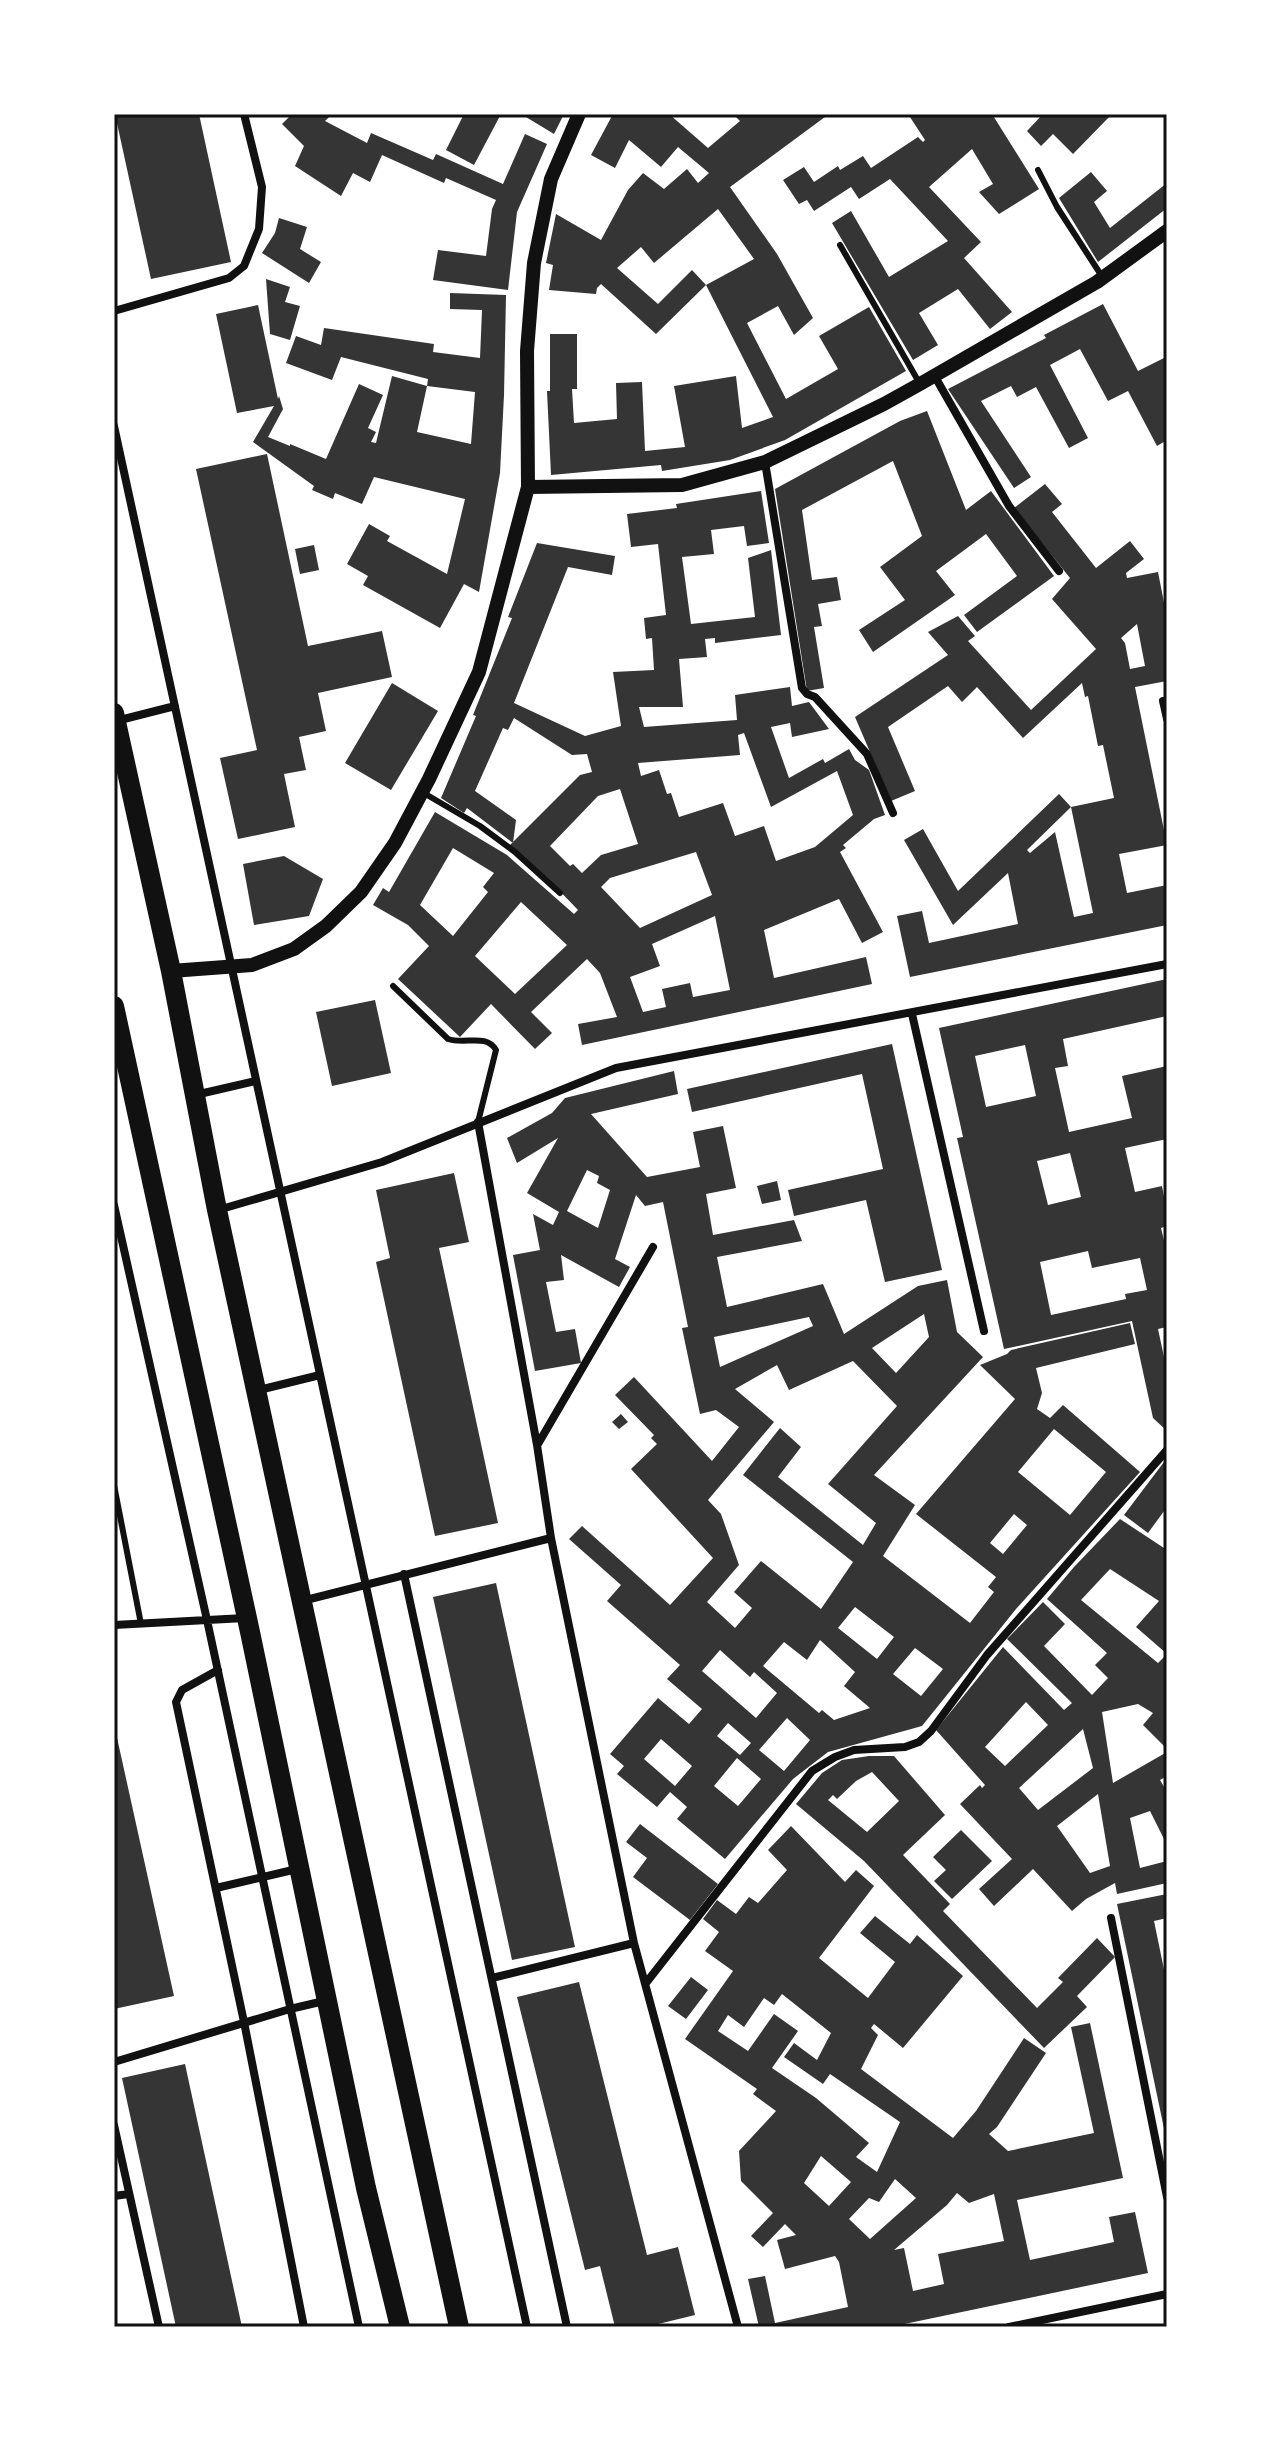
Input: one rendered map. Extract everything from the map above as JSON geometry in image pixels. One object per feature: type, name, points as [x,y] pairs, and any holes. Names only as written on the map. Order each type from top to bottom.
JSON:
[{"type":"main road","points":[[115,717],[171,971],[217,1210],[459,2327]]},
{"type":"main road","points":[[114,1006],[247,1617],[366,2188],[400,2327]]},
{"type":"street","points":[[114,311],[229,278],[244,266],[259,229],[262,187],[244,114]]},
{"type":"street","points":[[171,971],[252,965],[294,949],[326,926],[361,892],[395,843],[422,792],[479,672],[528,487],[527,351],[534,263],[551,179],[579,114]]},
{"type":"street","points":[[528,487],[682,485],[765,462],[920,384],[1103,278],[1167,231]]},
{"type":"street","points":[[934,375],[1009,506],[1059,571]]},
{"type":"street","points":[[114,426],[527,2327]]},
{"type":"street","points":[[765,462],[802,688],[815,697],[867,754],[893,813]]},
{"type":"street","points":[[1163,701],[1167,719]]},
{"type":"street","points":[[115,717],[175,706]]},
{"type":"street","points":[[217,1210],[382,1162],[616,1068],[1167,964]]},
{"type":"street","points":[[912,1014],[984,1331]]},
{"type":"street","points":[[194,1095],[256,1081]]},
{"type":"street","points":[[478,1122],[551,1538],[634,1943],[738,2327]]},
{"type":"street","points":[[114,1205],[218,1670],[359,2327]]},
{"type":"street","points":[[537,1445],[653,1247]]},
{"type":"street","points":[[256,1390],[320,1375]]},
{"type":"street","points":[[646,1983],[812,1771],[854,1750],[905,1747],[919,1742],[931,1731],[987,1655],[1167,1450]]},
{"type":"street","points":[[302,1601],[551,1538]]},
{"type":"street","points":[[404,1574],[567,2327]]},
{"type":"street","points":[[114,1625],[247,1617]]},
{"type":"street","points":[[218,1670],[182,1690],[176,1702],[244,2022],[304,2327]]},
{"type":"street","points":[[216,1888],[299,1869]]},
{"type":"street","points":[[1111,1918],[1167,2197]]},
{"type":"street","points":[[492,1978],[634,1943]]},
{"type":"street","points":[[114,2062],[244,2022],[327,2001]]},
{"type":"street","points":[[114,2125],[159,2327]]},
{"type":"street","points":[[114,2196],[129,2194]]},
{"type":"street","points":[[1009,2327],[1167,2294]]},
{"type":"lane","points":[[1038,170],[1057,207],[1103,278]]},
{"type":"lane","points":[[840,245],[920,384]]},
{"type":"lane","points":[[422,792],[480,826],[515,852],[560,893]]},
{"type":"lane","points":[[393,986],[448,1039],[457,1042],[484,1040],[493,1044],[496,1050],[478,1122]]},
{"type":"lane","points":[[114,1485],[141,1624]]},
{"type":"building","points":[[115,114],[199,114],[231,262],[151,279]]},
{"type":"building","points":[[292,114],[332,114],[325,121],[367,143],[371,133],[433,160],[436,154],[503,184],[525,134],[547,144],[517,212],[508,290],[433,280],[438,250],[486,256],[496,200],[446,178],[444,183],[382,155],[370,182],[353,173],[341,196],[295,166],[304,146],[282,124]]},
{"type":"building","points":[[464,114],[501,114],[474,165],[446,150]]},
{"type":"building","points":[[521,114],[564,114],[554,134]]},
{"type":"building","points":[[613,114],[669,114],[708,148],[740,121],[733,114],[829,114],[730,187],[777,254],[813,318],[794,335],[778,306],[747,323],[786,399],[838,369],[819,336],[869,307],[906,371],[785,440],[730,460],[662,471],[661,465],[551,475],[547,391],[550,391],[550,334],[577,334],[577,389],[572,389],[574,423],[617,419],[616,383],[642,382],[645,451],[685,447],[674,386],[736,376],[742,428],[773,417],[706,285],[656,334],[601,284],[596,294],[549,290],[553,265],[546,263],[556,214],[601,240],[628,190],[643,173],[664,189],[687,169],[698,183],[709,173],[678,147],[661,167],[629,140],[615,168],[591,155]],"holes":[[[718,209],[754,259],[706,285],[692,270],[658,304],[617,268],[641,247],[654,263]]]},
{"type":"building","points":[[908,114],[992,114],[1039,189],[999,214],[979,192],[993,184],[972,149],[929,187],[981,242],[964,258],[1012,312],[990,329],[958,289],[919,313],[938,345],[913,360],[832,223],[851,211],[889,277],[948,241],[890,179],[859,199],[851,187],[814,211],[807,200],[799,204],[783,180],[804,167],[814,182],[838,166],[840,170],[863,156],[871,168],[918,137],[923,142],[925,140]]},
{"type":"building","points":[[1043,114],[1112,114],[1073,154],[1053,134],[1041,146],[1027,131]]},
{"type":"building","points":[[1091,172],[1107,191],[1094,202],[1110,228],[1167,183],[1167,208],[1098,262],[1059,198]]},
{"type":"building","points":[[279,218],[307,227],[300,249],[321,262],[309,283],[262,253],[275,233]]},
{"type":"building","points":[[266,279],[290,287],[285,302],[300,306],[290,340],[270,334]]},
{"type":"building","points":[[450,293],[506,295],[500,473],[479,592],[464,584],[440,628],[363,585],[368,576],[347,564],[369,524],[390,536],[387,541],[447,574],[465,499],[374,477],[362,504],[335,493],[333,499],[312,490],[314,486],[253,442],[274,406],[237,413],[216,314],[258,305],[278,399],[279,396],[283,409],[268,437],[326,459],[359,384],[383,395],[368,428],[376,432],[371,442],[376,443],[392,376],[427,386],[428,379],[341,357],[332,380],[286,363],[296,336],[321,345],[324,328],[434,344],[433,352],[480,358],[482,310],[450,309]],"holes":[[[427,386],[475,392],[471,444],[417,432]]]},
{"type":"building","points":[[1103,304],[1138,371],[1164,358],[1167,364],[1167,440],[1157,446],[1128,391],[1108,401],[1080,349],[1050,365],[1088,438],[1069,448],[1036,387],[1017,397],[1011,386],[981,401],[1031,477],[1014,488],[948,389],[1046,338],[1044,335]]},
{"type":"building","points":[[927,411],[966,510],[991,491],[1054,576],[977,632],[964,615],[1017,576],[986,534],[936,571],[955,595],[873,652],[859,630],[905,600],[880,567],[922,536],[893,461],[802,510],[812,580],[837,577],[841,600],[818,604],[822,626],[814,627],[824,688],[807,691],[775,489],[900,421]]},
{"type":"building","points":[[267,454],[308,646],[382,631],[392,677],[318,693],[326,731],[299,737],[306,770],[284,774],[295,827],[238,839],[220,758],[257,750],[196,469]]},
{"type":"building","points":[[1045,484],[1062,504],[1052,512],[1096,568],[1130,541],[1144,559],[1126,573],[1127,578],[1158,572],[1167,618],[1167,681],[1135,687],[1167,845],[1119,854],[1127,893],[1167,885],[1167,925],[910,977],[897,916],[922,911],[929,943],[1018,924],[1008,873],[953,925],[904,840],[923,829],[958,891],[1059,794],[1071,807],[1114,798],[1103,745],[1098,746],[1088,696],[1085,697],[1082,683],[1023,738],[977,687],[962,702],[948,686],[888,727],[915,791],[891,801],[855,717],[948,655],[928,632],[958,616],[975,636],[968,641],[1031,710],[1096,649],[1052,599],[1070,578],[1014,508]],"holes":[[[1137,624],[1145,666],[1130,669],[1125,643],[1121,638]],[[1071,807],[1093,913],[1074,917],[1055,832],[1030,853],[1027,850]]]},
{"type":"building","points":[[761,491],[769,543],[747,546],[744,526],[711,530],[714,554],[682,557],[691,624],[755,617],[748,558],[771,550],[781,635],[715,643],[715,638],[705,639],[707,657],[679,659],[683,707],[639,707],[644,727],[737,720],[735,695],[790,687],[792,706],[809,702],[829,729],[792,737],[790,723],[771,727],[789,778],[849,749],[855,760],[869,770],[885,815],[874,819],[843,845],[846,848],[840,852],[883,932],[862,943],[839,899],[764,930],[774,978],[866,957],[872,984],[582,1045],[578,1024],[617,1017],[600,973],[587,959],[531,1012],[552,1033],[535,1049],[491,1004],[460,1037],[398,979],[429,946],[408,925],[373,905],[383,888],[389,892],[435,812],[507,855],[574,914],[578,910],[509,846],[512,843],[467,808],[464,813],[441,798],[476,716],[473,715],[512,618],[508,617],[537,543],[615,556],[612,575],[568,567],[514,703],[585,736],[621,726],[613,672],[654,670],[652,638],[646,639],[644,618],[666,615],[658,544],[631,547],[627,514],[677,508],[676,504]],"holes":[[[514,718],[572,755],[587,754],[592,772],[580,775],[513,842],[516,820],[475,791],[503,728],[508,730]],[[744,733],[771,807],[837,771],[853,815],[815,847],[776,861],[764,826],[735,836],[723,803],[679,817],[659,770],[641,776],[638,763],[740,755],[738,735]],[[620,789],[638,844],[601,855],[582,873],[550,846],[598,796]],[[453,848],[494,873],[483,887],[488,892],[453,936],[420,905]],[[696,852],[712,895],[640,928],[601,887],[610,878]],[[521,902],[567,945],[515,994],[475,956]],[[715,916],[730,990],[693,997],[690,983],[662,989],[666,1007],[643,1012],[630,977],[660,966],[652,944]]]},
{"type":"building","points":[[314,545],[319,570],[300,574],[295,549]]},
{"type":"building","points":[[392,683],[438,711],[391,790],[345,763]]},
{"type":"building","points":[[284,856],[323,879],[309,916],[254,925],[243,864]]},
{"type":"building","points":[[1167,979],[1167,1016],[1063,1039],[1068,1066],[1055,1068],[1069,1132],[1132,1118],[1122,1076],[1167,1066],[1167,1139],[1125,1148],[1135,1192],[1162,1186],[1167,1202],[1167,1226],[1161,1228],[1167,1253],[1167,1327],[1158,1329],[1167,1371],[1167,1431],[1153,1418],[1132,1321],[1004,1349],[957,1138],[963,1137],[939,1028]],"holes":[[[1025,1045],[1036,1096],[986,1107],[975,1056]],[[1070,1153],[1081,1197],[1048,1205],[1037,1161]],[[1088,1251],[1092,1268],[1140,1258],[1147,1290],[1125,1294],[1126,1299],[1051,1315],[1040,1262]]]},
{"type":"building","points":[[375,1000],[391,1073],[332,1086],[316,1012]]},
{"type":"building","points":[[892,1044],[942,1270],[885,1282],[866,1200],[794,1216],[788,1190],[883,1169],[862,1074],[692,1112],[687,1089]]},
{"type":"building","points":[[674,1071],[678,1094],[591,1114],[647,1177],[700,1167],[693,1132],[723,1126],[736,1188],[706,1194],[713,1235],[794,1220],[802,1241],[717,1257],[727,1307],[823,1284],[844,1334],[918,1286],[947,1280],[957,1332],[983,1357],[874,1475],[915,1505],[883,1556],[970,1623],[994,1592],[988,1587],[996,1577],[916,1514],[1015,1399],[980,1365],[1011,1350],[1130,1323],[1135,1344],[1036,1368],[1042,1393],[1037,1409],[1050,1418],[1063,1405],[1140,1472],[1016,1609],[922,1726],[828,1752],[793,1779],[725,1859],[677,1819],[687,1807],[670,1792],[657,1807],[617,1774],[624,1766],[610,1754],[658,1698],[689,1724],[702,1709],[667,1679],[680,1665],[607,1601],[621,1585],[569,1539],[582,1526],[670,1605],[713,1558],[631,1469],[657,1444],[651,1438],[654,1435],[615,1395],[634,1377],[712,1461],[739,1427],[716,1410],[700,1414],[682,1328],[688,1327],[663,1202],[645,1206],[636,1195],[615,1259],[630,1267],[619,1287],[561,1255],[564,1280],[546,1282],[556,1332],[575,1329],[581,1363],[535,1371],[513,1255],[540,1250],[533,1214],[553,1225],[559,1212],[527,1193],[558,1138],[517,1163],[507,1138],[552,1113],[565,1098]],"holes":[[[587,1170],[599,1176],[597,1183],[610,1190],[598,1228],[567,1211]],[[924,1314],[929,1337],[896,1373],[872,1348]],[[809,1317],[813,1326],[720,1367],[714,1337]],[[853,1361],[897,1406],[828,1484],[876,1523],[863,1545],[778,1477],[801,1447],[780,1428],[743,1475],[853,1562],[821,1609],[761,1561],[734,1592],[752,1608],[735,1628],[707,1602],[739,1565],[721,1514],[708,1500],[774,1422],[735,1389],[777,1365],[789,1390]],[[1054,1429],[1106,1472],[1070,1515],[1018,1472]],[[1014,1514],[1027,1525],[1003,1554],[990,1543]],[[855,1607],[894,1637],[877,1659],[838,1628]],[[820,1640],[855,1672],[844,1686],[870,1708],[834,1720],[822,1710],[819,1713],[763,1666],[784,1642],[807,1660]],[[915,1648],[943,1669],[921,1696],[893,1674]],[[720,1650],[750,1677],[754,1672],[777,1693],[756,1718],[702,1671]],[[787,1718],[810,1740],[784,1771],[759,1750]],[[728,1723],[751,1743],[740,1755],[717,1736]],[[661,1739],[692,1766],[675,1786],[644,1759]],[[737,1758],[761,1779],[738,1806],[714,1786]]]},
{"type":"building","points":[[454,1173],[469,1242],[439,1248],[498,1523],[435,1536],[376,1262],[390,1258],[376,1190]]},
{"type":"building","points":[[777,1181],[781,1200],[762,1204],[757,1186]]},
{"type":"building","points":[[621,1414],[628,1422],[619,1429],[612,1422]]},
{"type":"building","points":[[1167,1458],[1167,1507],[1148,1533],[1124,1515]]},
{"type":"building","points":[[1120,1519],[1167,1550],[1167,1654],[1167,1749],[1143,1725],[1153,1713],[1138,1704],[1102,1712],[1113,1783],[1167,1752],[1167,1776],[1160,1780],[1167,1792],[1167,1845],[1150,1811],[1130,1818],[1140,1868],[1167,1861],[1167,1883],[1117,1894],[1115,1883],[1086,1899],[1072,1911],[1033,1869],[994,1906],[979,1889],[1012,1859],[960,1804],[980,1785],[982,1788],[985,1785],[936,1730],[1003,1647],[1064,1710],[1072,1703],[1007,1639],[1043,1602],[1065,1624],[1044,1646],[1092,1695],[1108,1678],[1095,1665],[1107,1653],[1047,1599]],"holes":[[[1110,1569],[1159,1601],[1136,1627],[1167,1654],[1158,1663],[1081,1600]],[[1026,1702],[1048,1725],[1005,1766],[985,1747]],[[1083,1729],[1093,1768],[1038,1810],[1019,1788]],[[1098,1794],[1110,1866],[1090,1873],[1057,1826]]]},
{"type":"building","points":[[496,1583],[575,1947],[512,1960],[433,1597]]},
{"type":"building","points":[[114,1724],[174,1996],[114,2009]]},
{"type":"building","points":[[894,1756],[945,1815],[903,1855],[950,1904],[943,1911],[1037,2008],[1063,1982],[1058,1978],[1097,1938],[1115,1957],[1077,1996],[1087,2007],[1044,2048],[864,1861],[796,1804],[822,1773],[842,1760]],"holes":[[[872,1772],[899,1801],[867,1832],[828,1800],[833,1795],[837,1799],[856,1781]]]},
{"type":"building","points":[[640,1824],[718,1884],[690,1920],[633,1877],[647,1858],[626,1842]]},
{"type":"building","points":[[791,1826],[845,1882],[856,1870],[874,1886],[819,1958],[868,1998],[895,1962],[860,1933],[875,1916],[910,1944],[917,1935],[963,1976],[903,2048],[874,2024],[871,2028],[878,2035],[861,2069],[953,2138],[976,2111],[1024,2038],[1046,2053],[997,2127],[989,2134],[1008,2151],[1094,2133],[1071,2027],[1090,2023],[1123,2178],[1017,2200],[1030,2260],[1114,2242],[1109,2217],[1135,2212],[1148,2273],[890,2327],[759,2327],[748,2279],[765,2276],[775,2323],[848,2307],[835,2256],[785,2269],[777,2240],[796,2235],[785,2224],[763,2247],[751,2236],[773,2213],[741,2181],[739,2151],[776,2111],[753,2094],[757,2089],[685,2039],[733,1971],[705,1951],[719,1932],[703,1919],[717,1900],[736,1914],[749,1897],[758,1903],[787,1870],[768,1850]],"holes":[[[782,1994],[831,2033],[817,2060],[794,2043],[784,2057],[823,2084],[830,2074],[900,2122],[877,2172],[856,2157],[869,2143],[816,2098],[772,2068],[798,2031],[774,2014],[748,2051],[718,2031],[728,2015],[744,2027],[764,1998],[774,2005]],[[821,2156],[851,2182],[829,2206],[804,2183]],[[895,2179],[916,2198],[870,2239],[849,2219],[869,2198],[879,2202]],[[957,2193],[969,2203],[994,2194],[1004,2241],[938,2254],[944,2284],[913,2291],[904,2248],[894,2250]]]},
{"type":"building","points":[[961,1830],[992,1861],[952,1899],[934,1881],[946,1870],[933,1857]]},
{"type":"building","points":[[1167,1894],[1167,1918],[1154,1921],[1167,1984],[1166,2138],[1117,1904]]},
{"type":"building","points":[[691,1977],[708,1990],[686,2019],[668,2006]]},
{"type":"building","points":[[579,1982],[647,2255],[678,2247],[695,2315],[646,2327],[615,2327],[600,2266],[585,2270],[517,1997]]},
{"type":"building","points":[[185,2064],[242,2327],[176,2327],[122,2078]]}]
